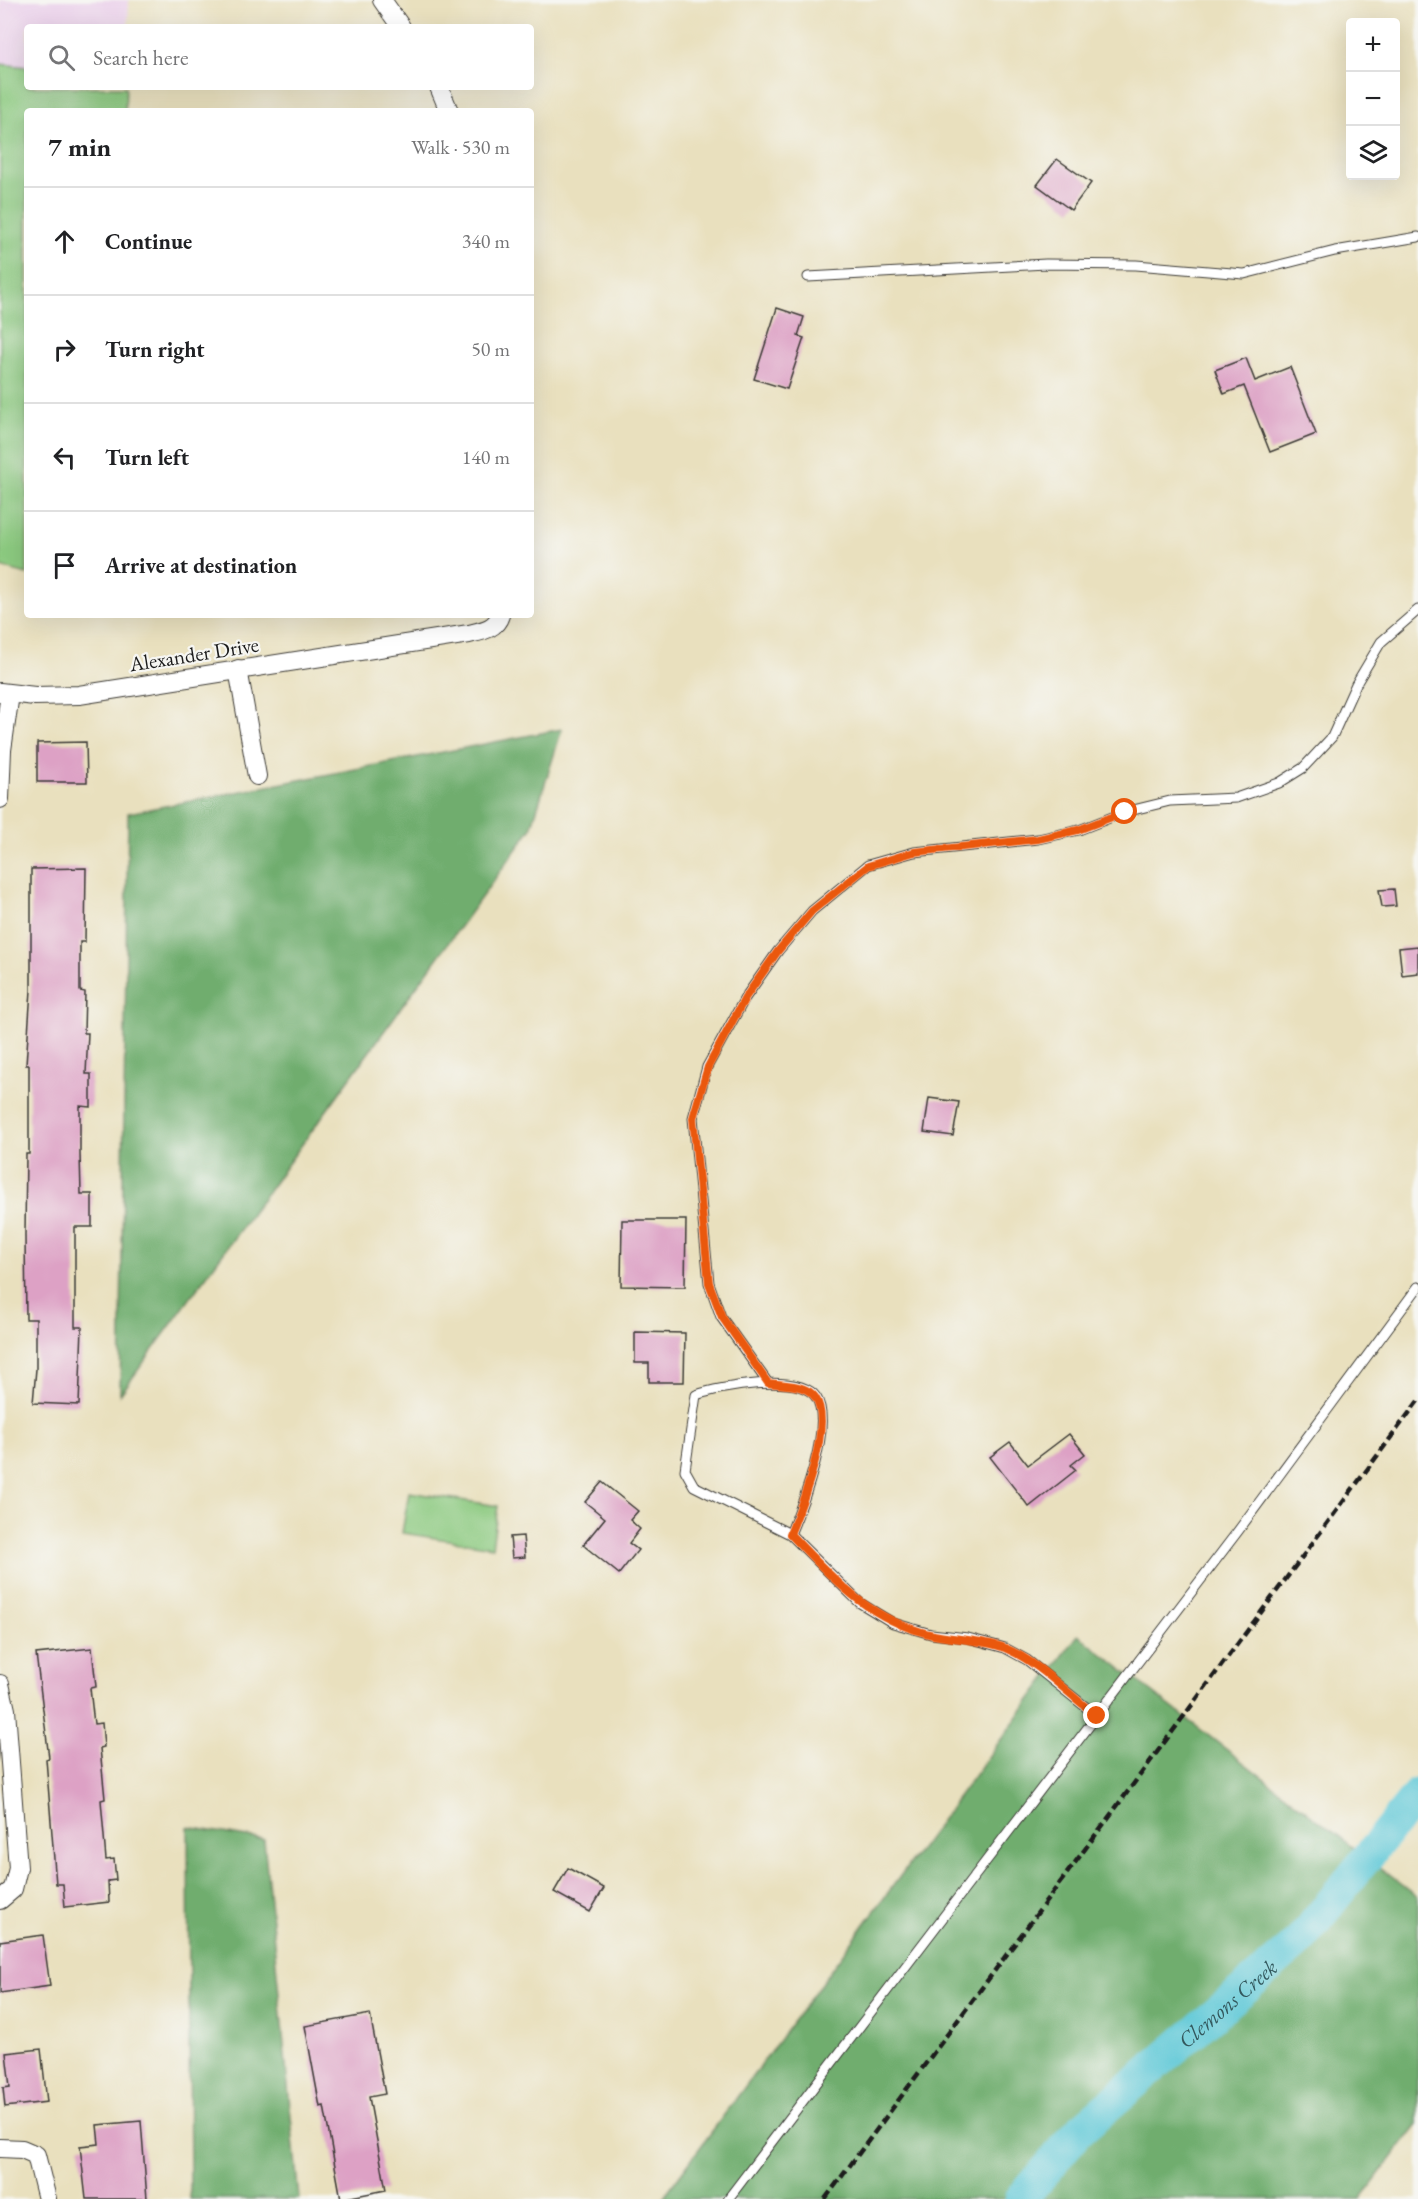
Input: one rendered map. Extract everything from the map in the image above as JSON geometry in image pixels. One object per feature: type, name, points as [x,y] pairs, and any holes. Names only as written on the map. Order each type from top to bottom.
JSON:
[{"type":"street","points":[[382,0],[399,24]]},
{"type":"street","points":[[440,90],[448,108]]},
{"type":"street","name":"Alexander Drive","points":[[5,693],[79,695],[469,634],[490,629],[499,618]]},
{"type":"street","points":[[238,669],[257,776]]},
{"type":"street","points":[[0,799],[5,693]]},
{"type":"street","points":[[0,1684],[6,1710],[18,1868],[13,1889],[0,1900]]},
{"type":"street","points":[[0,2148],[22,2149],[36,2155],[47,2199]]},
{"type":"lane","points":[[808,278],[1046,264],[1157,266],[1244,274],[1335,251],[1418,237]]},
{"type":"lane","points":[[768,1383],[722,1317],[709,1283],[693,1118],[708,1067],[745,998],[778,951],[812,911],[868,866],[914,852],[1038,839],[1078,830],[1125,812],[1170,801],[1236,798],[1279,783],[1303,768],[1332,737],[1356,684],[1381,642],[1418,610]]},
{"type":"lane","points":[[728,2199],[1097,1716],[1418,1287]]},
{"type":"lane","points":[[790,1534],[811,1484],[821,1424],[817,1398],[806,1389],[768,1383],[718,1388],[696,1395],[685,1470],[693,1486],[790,1534],[860,1603],[893,1623],[931,1634],[968,1638],[1005,1648],[1028,1659],[1097,1716]]},
{"type":"shaded area","points":[[0,0],[129,0],[128,24],[24,24],[24,67],[0,64]]},
{"type":"green space","points":[[0,64],[24,67],[24,90],[126,90],[125,108],[24,108],[24,573],[0,567]]},
{"type":"green space","points":[[562,729],[531,829],[120,1395],[128,813]]},
{"type":"green space","points":[[409,1492],[498,1506],[492,1547],[402,1533]]},
{"type":"green space","points":[[1078,1635],[1418,1897],[1418,2124],[1361,2199],[662,2199]]},
{"type":"green space","points":[[188,1827],[264,1840],[299,2199],[190,2199]]},
{"type":"building","points":[[1057,159],[1091,183],[1071,210],[1037,185]]},
{"type":"building","points":[[777,308],[804,317],[798,336],[804,338],[787,389],[754,379]]},
{"type":"building","points":[[1246,358],[1255,381],[1290,367],[1316,434],[1270,452],[1244,386],[1224,394],[1215,370]]},
{"type":"building","points":[[86,742],[87,782],[37,782],[37,743]]},
{"type":"building","points":[[86,868],[85,942],[80,942],[80,991],[85,992],[84,1033],[88,1033],[86,1074],[91,1074],[91,1107],[80,1106],[80,1154],[81,1194],[92,1194],[92,1227],[75,1227],[75,1327],[82,1327],[79,1405],[33,1403],[36,1319],[26,1319],[25,1235],[26,1154],[29,1154],[29,1065],[26,1065],[31,990],[31,869]]},
{"type":"building","points":[[1394,889],[1396,906],[1382,907],[1379,890]]},
{"type":"building","points":[[1418,946],[1418,973],[1402,975],[1399,948]]},
{"type":"building","points":[[929,1098],[959,1102],[953,1136],[924,1132]]},
{"type":"building","points":[[622,1220],[686,1220],[685,1287],[621,1286]]},
{"type":"building","points":[[635,1332],[685,1333],[684,1382],[649,1382],[649,1363],[635,1363]]},
{"type":"building","points":[[1069,1434],[1085,1454],[1071,1465],[1076,1470],[1029,1507],[990,1457],[1010,1442],[1028,1465]]},
{"type":"building","points":[[602,1482],[638,1511],[630,1520],[640,1529],[629,1543],[638,1550],[619,1574],[583,1545],[605,1518],[585,1502]]},
{"type":"building","points":[[523,1536],[525,1557],[512,1558],[510,1537]]},
{"type":"building","points":[[92,1648],[96,1687],[90,1688],[94,1724],[102,1723],[104,1747],[100,1748],[105,1799],[101,1800],[106,1860],[114,1859],[116,1880],[108,1881],[109,1902],[65,1907],[63,1884],[56,1884],[46,1759],[49,1758],[36,1654]]},
{"type":"building","points":[[568,1868],[604,1888],[590,1912],[554,1892]]},
{"type":"building","points":[[43,1935],[50,1986],[0,1993],[0,1941]]},
{"type":"building","points":[[370,2014],[385,2094],[369,2097],[386,2190],[341,2199],[324,2106],[320,2107],[305,2026]]},
{"type":"building","points":[[41,2049],[47,2102],[5,2107],[3,2088],[10,2087],[6,2053]]},
{"type":"building","points":[[141,2121],[147,2199],[86,2199],[80,2146],[99,2144],[97,2125]]},
{"type":"waterway","name":"Clemons Creek","points":[[1021,2199],[1079,2131],[1299,1942],[1418,1794]]},
{"type":"railway","points":[[825,2199],[1418,1401]]},
{"type":"route","points":[[1097,1716],[1060,1688],[1028,1659],[1005,1648],[968,1638],[931,1634],[893,1623],[860,1603],[790,1534],[811,1484],[821,1424],[817,1398],[806,1389],[768,1383],[722,1317],[709,1283],[693,1118],[708,1067],[745,998],[778,951],[812,911],[868,866],[914,852],[1038,839],[1078,830],[1125,812]]}]
